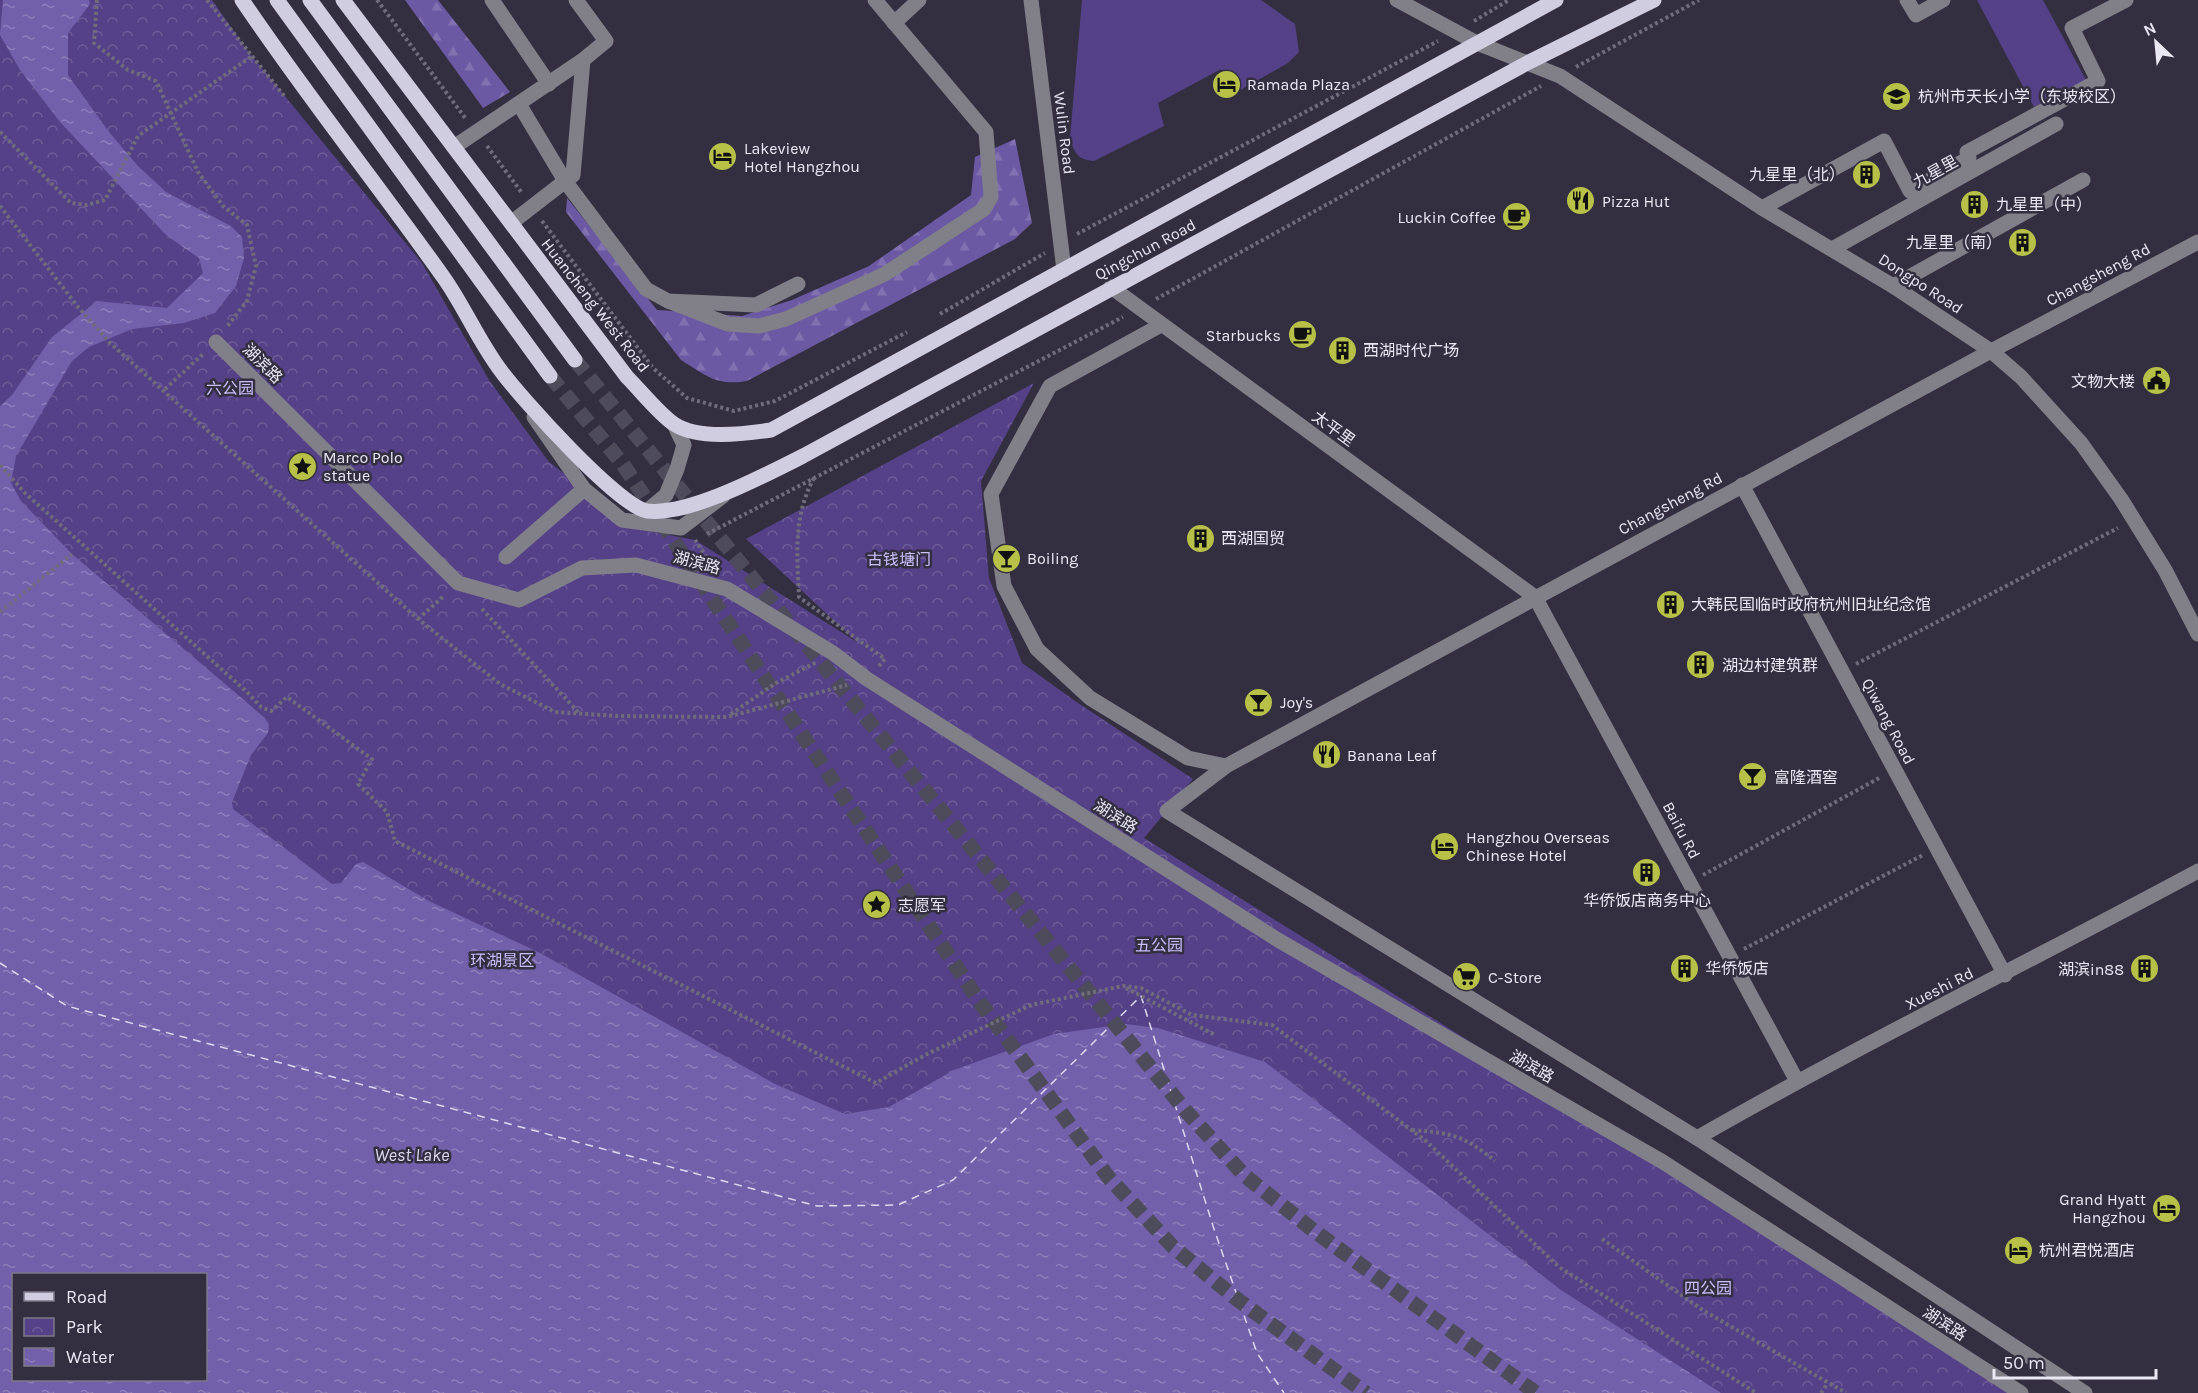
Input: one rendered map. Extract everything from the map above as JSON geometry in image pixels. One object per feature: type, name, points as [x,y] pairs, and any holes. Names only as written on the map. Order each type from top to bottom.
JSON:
[{"type":"main road","points":[[242,0],[446,280],[501,371],[599,480],[634,506],[647,511]]},
{"type":"main road","points":[[277,0],[550,376]]},
{"type":"main road","points":[[310,0],[575,360]]},
{"type":"main road","name":"Huancheng West Road","points":[[343,0],[627,377],[674,424]]},
{"type":"main road","name":"Qingchun Road","points":[[674,424],[709,434],[735,435],[771,430],[1556,0]]},
{"type":"main road","name":"Qingchun Road","points":[[647,511],[676,508],[727,494],[803,456],[1529,62],[1653,0]]},
{"type":"street","points":[[492,0],[549,84]]},
{"type":"street","points":[[454,147],[549,84],[606,41],[576,0]]},
{"type":"street","points":[[519,104],[565,181],[646,289],[668,301],[728,324],[759,326],[786,319],[885,274],[984,209],[991,197],[986,132],[875,0]]},
{"type":"street","points":[[894,23],[920,0]]},
{"type":"street","name":"Wulin Road","points":[[1031,0],[1064,270]]},
{"type":"street","points":[[1397,0],[1477,43],[1529,62]]},
{"type":"street","points":[[1907,0],[1916,15],[1943,0]]},
{"type":"street","points":[[1762,208],[1884,141],[1910,191],[1969,158],[1966,152],[2098,81],[2072,28],[2126,0]]},
{"type":"street","points":[[511,223],[531,205],[573,175],[583,60]]},
{"type":"street","name":"Dongpo Road","points":[[1529,62],[1560,75],[1762,208],[1893,286],[1991,351],[2021,377],[2081,443],[2134,519],[2165,570],[2198,634]]},
{"type":"street","name":"九星里","points":[[1832,249],[2056,124]]},
{"type":"street","points":[[1893,286],[2083,180]]},
{"type":"street","name":"Changsheng Rd","points":[[1697,1138],[1167,811],[1226,766],[1742,485],[2198,242]]},
{"type":"street","points":[[668,301],[756,305],[798,284]]},
{"type":"street","name":"太平里","points":[[1112,287],[1535,597]]},
{"type":"street","points":[[1161,325],[1050,386],[991,494],[1004,586],[1037,649],[1090,698],[1188,758],[1226,766]]},
{"type":"street","name":"湖滨路","points":[[216,342],[458,583],[519,600],[582,568],[636,565],[727,589],[833,653],[867,679],[1278,940],[1663,1162],[2021,1393]]},
{"type":"street","points":[[501,371],[584,489],[622,520],[681,528],[727,494]]},
{"type":"street","name":"Huancheng West Road","points":[[647,511],[666,495],[677,469],[684,445],[674,424]]},
{"type":"street","name":"Qiwang Road","points":[[1742,485],[2005,975]]},
{"type":"street","points":[[506,557],[584,489]]},
{"type":"street","name":"Baifu Rd","points":[[1535,597],[1797,1081]]},
{"type":"street","name":"Xueshi Rd","points":[[1697,1138],[1797,1081],[2005,975],[2198,871]]},
{"type":"street","points":[[1697,1138],[2085,1393]]},
{"type":"path","points":[[97,0],[94,43],[128,70],[156,81],[198,172],[223,206],[247,225],[256,266],[247,301],[216,342],[165,389]]},
{"type":"path","points":[[377,0],[653,368],[687,398],[734,411],[775,401],[914,329]]},
{"type":"path","points":[[934,318],[1060,243],[1456,31],[1509,0]]},
{"type":"path","points":[[0,132],[71,202],[87,205],[105,200],[138,136],[252,56]]},
{"type":"path","points":[[0,206],[78,307],[110,343]]},
{"type":"path","points":[[0,465],[26,494],[261,707],[271,711],[287,697],[372,759],[358,784],[387,812],[395,841],[876,1083],[926,1055],[1031,1005],[1123,986],[1141,988],[1192,1015],[1272,1025],[1412,1130],[1560,1266],[1756,1393]]},
{"type":"path","points":[[815,477],[806,494],[796,536],[799,597],[885,659]]},
{"type":"path","points":[[1842,672],[2134,519]]},
{"type":"path","points":[[0,612],[72,554]]},
{"type":"path","points":[[418,619],[458,583],[579,714]]},
{"type":"path","points":[[727,717],[776,683],[833,653]]},
{"type":"path","points":[[1690,883],[1895,769]]},
{"type":"path","points":[[1730,957],[1936,848]]},
{"type":"path","points":[[1123,986],[1215,1035]]},
{"type":"path","points":[[1412,1130],[1439,1132],[1469,1140],[1495,1161]]},
{"type":"path","points":[[1602,1239],[1704,1311],[1846,1393]]},
{"type":"path","points":[[1821,1393],[1828,1383]]},
{"type":"green space","name":"环湖景区","points":[[0,0],[212,0],[247,50],[422,263],[489,380],[549,462],[637,529],[695,540],[857,642],[746,539],[1034,383],[981,481],[989,578],[1022,663],[1193,779],[1144,838],[1663,1162],[2021,1393],[0,1393]]},
{"type":"green space","points":[[405,0],[438,0],[510,92],[483,108]]},
{"type":"green space","points":[[1082,0],[1261,0],[1295,24],[1299,52],[1288,63],[1235,93],[1221,69],[1158,103],[1164,126],[1094,161],[1084,159],[1073,148],[1070,138]]},
{"type":"green space","points":[[1977,0],[2043,0],[2086,80],[2034,107]]},
{"type":"green space","points":[[1015,139],[1032,223],[1015,239],[747,381],[719,381],[681,360],[566,212],[567,198],[657,310],[742,316],[792,300],[869,266],[971,195],[975,157]]},
{"type":"water","name":"West Lake","points":[[3,0],[89,0],[90,4],[68,33],[68,75],[109,132],[138,166],[166,192],[231,226],[242,237],[244,258],[236,286],[215,313],[184,323],[132,329],[89,347],[72,361],[16,456],[11,483],[21,501],[72,554],[265,718],[269,725],[268,733],[251,755],[232,802],[233,809],[332,884],[341,883],[356,864],[363,862],[429,901],[540,953],[775,1084],[845,1114],[889,1107],[954,1070],[1054,1034],[1125,1024],[1158,1028],[1265,1062],[1561,1290],[1721,1393],[0,1393],[0,406],[12,395],[52,337],[97,301],[167,308],[203,273],[199,258],[166,235],[60,122],[20,70],[0,35]]},
{"type":"ferry route","points":[[0,963],[67,1006],[817,1206],[898,1205],[953,1180],[1141,996],[1213,1226],[1257,1353],[1284,1393]]},
{"type":"tunnel","points":[[575,360],[1185,1110],[1244,1175],[1313,1230],[1536,1393]]},
{"type":"tunnel","points":[[550,376],[622,463],[979,1001],[1109,1178],[1173,1247],[1238,1300],[1366,1393]]},
{"type":"place","name":"Ramada Plaza","points":[[1226,84]]},
{"type":"place","name":"杭州市天长小学（东坡校区）","points":[[1897,96]]},
{"type":"place","name":"Lakeview Hotel Hangzhou","points":[[723,157]]},
{"type":"place","name":"九星里（北）","points":[[1866,174]]},
{"type":"place","name":"Pizza Hut","points":[[1581,201]]},
{"type":"place","name":"九星里（中）","points":[[1975,204]]},
{"type":"place","name":"Luckin Coffee","points":[[1517,217]]},
{"type":"place","name":"九星里（南）","points":[[2023,242]]},
{"type":"place","name":"Starbucks","points":[[1302,335]]},
{"type":"place","name":"西湖时代广场","points":[[1342,350]]},
{"type":"place","name":"文物大楼","points":[[2156,381]]},
{"type":"place","name":"Marco Polo statue","points":[[302,466]]},
{"type":"place","name":"西湖国贸","points":[[1200,538]]},
{"type":"place","name":"Boiling","points":[[1006,558]]},
{"type":"place","name":"大韩民国临时政府杭州旧址纪念馆","points":[[1670,604]]},
{"type":"place","name":"湖边村建筑群","points":[[1701,665]]},
{"type":"place","name":"Joy's","points":[[1259,702]]},
{"type":"place","name":"Banana Leaf","points":[[1326,755]]},
{"type":"place","name":"富隆酒窖","points":[[1753,777]]},
{"type":"place","name":"Hangzhou Overseas Chinese Hotel","points":[[1445,846]]},
{"type":"place","name":"华侨饭店商务中心","points":[[1647,872]]},
{"type":"place","name":"志愿军","points":[[877,905]]},
{"type":"place","name":"华侨饭店","points":[[1684,968]]},
{"type":"place","name":"湖滨in88","points":[[2145,969]]},
{"type":"place","name":"C-Store","points":[[1467,977]]},
{"type":"place","name":"Grand Hyatt Hangzhou","points":[[2167,1208]]},
{"type":"place","name":"杭州君悦酒店","points":[[2018,1250]]},
{"type":"park label","name":"六公园","points":[[230,388]]},
{"type":"park label","name":"古钱塘门","points":[[899,559]]},
{"type":"park label","name":"五公园","points":[[1159,945]]},
{"type":"park label","name":"四公园","points":[[1708,1288]]}]
